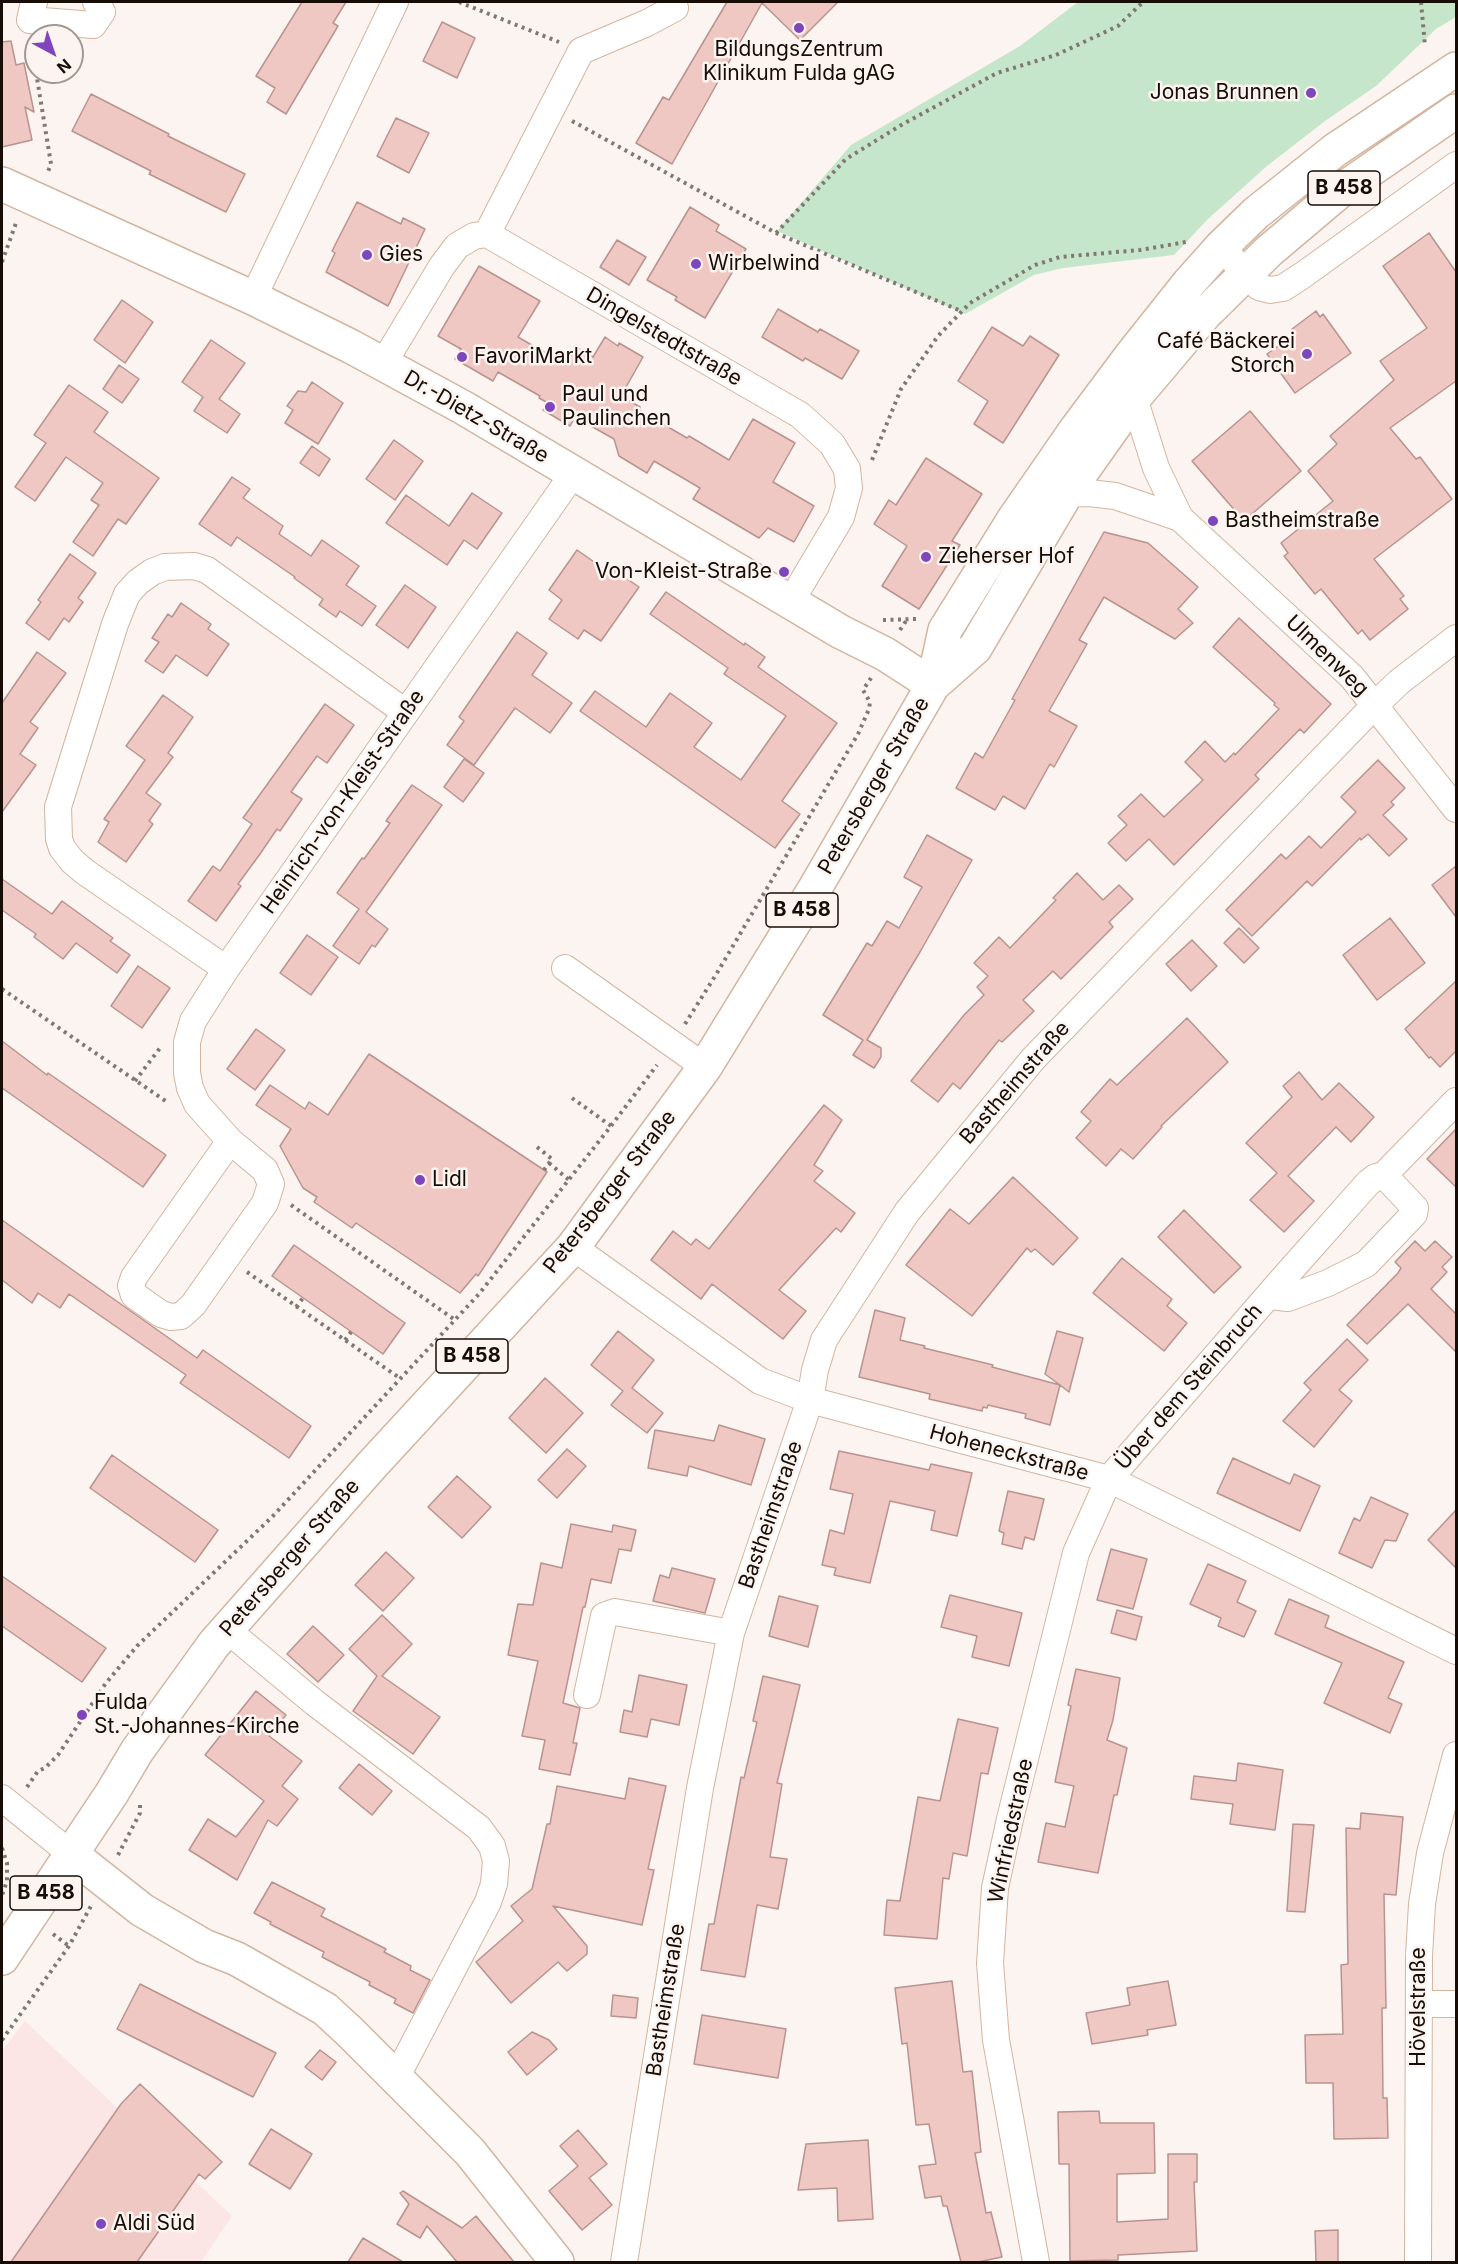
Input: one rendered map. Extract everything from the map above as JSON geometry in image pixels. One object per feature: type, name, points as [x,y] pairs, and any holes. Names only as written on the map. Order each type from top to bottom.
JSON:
[{"type":"main road","name":"Petersberger Straße","points":[[71,1854],[137,1751],[226,1629],[372,1465],[573,1247],[705,1067],[814,890],[933,685],[945,630],[1014,519],[1130,357],[1188,284],[1256,213],[1335,150],[1456,69]]},
{"type":"main road","name":"Petersberger Straße","points":[[933,685],[975,648],[1066,494],[1134,398],[1205,314],[1245,273],[1340,191],[1456,111]]},
{"type":"main road","name":"Dr.-Dietz-Straße","points":[[2,184],[253,298],[383,364],[464,408],[842,632],[885,654],[933,685]]},
{"type":"main road","name":"B 458","points":[[2,1958],[71,1854]]},
{"type":"main road","points":[[71,1854],[142,1910],[204,1946],[237,1959],[325,2009],[470,2152],[557,2262]]},
{"type":"street","points":[[34,2],[30,20],[93,25],[102,12],[96,2]]},
{"type":"street","points":[[253,298],[395,2]]},
{"type":"street","points":[[383,364],[441,266],[457,246],[474,236],[487,234],[581,51],[647,23],[675,8]]},
{"type":"street","points":[[1221,247],[1259,287],[1270,290],[1283,288],[1456,165]]},
{"type":"street","name":"Dingelstedtstraße","points":[[487,234],[800,415],[832,444],[847,469],[849,488],[841,517],[791,601]]},
{"type":"street","name":"Ulmenweg","points":[[1134,398],[1156,468],[1180,518],[1352,677],[1456,809]]},
{"type":"street","name":"Heinrich-von-Kleist-Straße","points":[[271,1191],[270,1178],[265,1170],[231,1141],[197,1104],[190,1088],[187,1056],[193,1021],[226,969],[573,474]]},
{"type":"street","name":"Ulmenweg","points":[[1066,494],[1089,493],[1115,496],[1180,518]]},
{"type":"street","points":[[226,969],[85,872],[72,861],[59,839],[58,807],[115,624],[127,594],[152,572],[165,567],[194,566],[207,570],[405,712]]},
{"type":"street","name":"Bastheimstraße","points":[[624,2262],[700,1788],[731,1633],[810,1400],[815,1370],[824,1340],[907,1212],[1032,1059],[1375,705],[1399,682],[1456,638]]},
{"type":"street","points":[[565,968],[705,1067]]},
{"type":"street","name":"Über dem Steinbruch","points":[[1109,1479],[1368,1183],[1384,1175],[1456,1101]]},
{"type":"street","points":[[231,1141],[134,1278],[131,1286],[134,1295],[161,1314],[181,1316],[194,1305],[266,1203],[271,1191]]},
{"type":"street","name":"Über dem Steinbruch","points":[[1269,1296],[1288,1298],[1328,1283],[1366,1264],[1414,1214],[1415,1208],[1412,1202],[1384,1175]]},
{"type":"street","name":"Hoheneckstraße","points":[[573,1247],[760,1381],[810,1400],[1109,1479],[1456,1651]]},
{"type":"street","name":"Winfriedstraße","points":[[1036,2262],[996,2040],[990,1963],[995,1888],[1076,1553],[1109,1479]]},
{"type":"street","points":[[587,1695],[604,1616],[615,1612],[731,1633]]},
{"type":"street","points":[[226,1629],[315,1703],[479,1828],[492,1846],[496,1861],[494,1884],[488,1902],[396,2078]]},
{"type":"street","name":"Hövelstraße","points":[[1418,2262],[1421,1924],[1430,1853],[1456,1755]]},
{"type":"street","points":[[2,1798],[71,1854]]},
{"type":"street","points":[[1419,2004],[1456,2004]]},
{"type":"path","points":[[459,2],[581,51]]},
{"type":"path","points":[[776,233],[846,159],[903,124],[997,73],[1056,55],[1118,26],[1143,2]]},
{"type":"path","points":[[1421,2],[1425,46]]},
{"type":"path","points":[[2,262],[16,221],[34,198],[51,164],[38,84]]},
{"type":"path","points":[[550,110],[776,233],[962,311]]},
{"type":"path","points":[[870,468],[876,447],[900,389],[938,336],[970,303],[1035,265],[1060,257],[1140,250],[1188,242]]},
{"type":"path","points":[[888,619],[906,621],[902,627]]},
{"type":"path","points":[[38,1771],[45,1768],[58,1755],[106,1683],[137,1646],[272,1516],[479,1294],[612,1126],[717,973],[858,734],[869,709],[870,702],[863,690],[867,684]]},
{"type":"path","points":[[2,989],[175,1108]]},
{"type":"path","points":[[572,1098],[612,1126]]},
{"type":"path","points":[[537,1148],[552,1159],[544,1170]]},
{"type":"path","points":[[549,1163],[569,1181]]},
{"type":"path","points":[[271,1191],[455,1320]]},
{"type":"path","points":[[226,1258],[401,1379]]},
{"type":"path","points":[[297,1307],[303,1298]]},
{"type":"path","points":[[345,1340],[351,1332]]},
{"type":"path","points":[[2,1848],[7,1863],[2,1895]]},
{"type":"path","points":[[2,2040],[58,1963]]},
{"type":"shaded area","points":[[25,2021],[232,2216],[201,2262],[2,2262],[2,2051]]},
{"type":"green space","points":[[1078,2],[1456,2],[1456,17],[1436,29],[1376,86],[1325,121],[1267,166],[1208,219],[1174,255],[1063,268],[1034,275],[965,314],[777,231],[851,145],[1020,46]]},
{"type":"building","points":[[302,2],[346,2],[333,23],[338,26],[286,114],[267,102],[275,88],[256,76]]},
{"type":"building","points":[[727,2],[838,2],[800,40],[762,3],[672,164],[636,143],[663,97],[669,100]]},
{"type":"building","points":[[442,22],[475,38],[457,78],[423,61]]},
{"type":"building","points":[[11,41],[16,65],[24,63],[24,84],[28,84],[34,112],[25,107],[32,140],[2,147],[2,42]]},
{"type":"building","points":[[91,94],[245,174],[226,212],[149,174],[151,171],[72,131]]},
{"type":"building","points":[[396,118],[429,133],[409,173],[377,156]]},
{"type":"building","points":[[357,202],[401,224],[403,218],[425,229],[388,306],[326,272],[335,253],[332,251]]},
{"type":"building","name":"Wirbelwind","points":[[690,207],[719,225],[716,231],[746,249],[705,318],[675,300],[677,297],[647,280]]},
{"type":"building","points":[[1429,233],[1456,272],[1456,381],[1390,428],[1416,459],[1420,457],[1452,499],[1374,559],[1404,596],[1400,599],[1408,609],[1370,640],[1362,630],[1358,634],[1321,589],[1315,594],[1284,556],[1288,553],[1281,543],[1333,501],[1308,471],[1337,444],[1330,436],[1394,380],[1380,361],[1427,328],[1383,266]]},
{"type":"building","points":[[617,240],[646,257],[629,285],[600,267]]},
{"type":"building","points":[[479,266],[540,301],[518,337],[566,365],[576,347],[593,357],[605,337],[618,346],[619,343],[643,357],[621,396],[640,407],[639,410],[687,438],[689,436],[729,460],[753,419],[795,443],[773,482],[814,506],[794,542],[768,528],[759,538],[693,499],[700,488],[654,461],[647,473],[619,456],[614,439],[575,417],[570,426],[543,410],[548,403],[539,398],[540,396],[498,372],[493,381],[455,359],[461,349],[438,336]]},
{"type":"building","points":[[122,300],[153,322],[125,363],[94,340]]},
{"type":"building","points":[[778,309],[818,332],[820,329],[859,351],[842,379],[805,358],[803,361],[762,337]]},
{"type":"building","points":[[1316,311],[1320,317],[1323,314],[1351,353],[1295,393],[1267,354],[1295,334],[1292,329]]},
{"type":"building","points":[[992,327],[1023,346],[1030,336],[1059,355],[1003,443],[974,424],[988,401],[958,381]]},
{"type":"building","points":[[211,340],[245,363],[219,399],[240,414],[227,433],[194,411],[203,397],[182,382]]},
{"type":"building","points":[[119,365],[139,379],[122,403],[103,389]]},
{"type":"building","points":[[312,382],[343,403],[318,444],[285,423],[293,410],[287,406],[298,391],[306,392]]},
{"type":"building","points":[[69,385],[108,412],[94,432],[159,478],[126,524],[118,519],[93,556],[73,542],[99,505],[91,500],[103,483],[66,457],[35,501],[15,487],[46,443],[34,435]]},
{"type":"building","points":[[1250,411],[1301,471],[1244,521],[1192,461]]},
{"type":"building","points":[[394,440],[423,461],[395,500],[366,479]]},
{"type":"building","points":[[312,446],[330,459],[319,476],[300,463]]},
{"type":"building","points":[[926,458],[982,494],[952,541],[960,545],[919,609],[882,586],[907,546],[874,524],[889,500],[896,505]]},
{"type":"building","points":[[232,477],[250,489],[243,498],[283,526],[279,534],[311,556],[322,540],[359,566],[346,585],[376,606],[362,626],[340,611],[336,617],[319,605],[323,599],[237,537],[231,546],[199,524]]},
{"type":"building","points":[[472,493],[502,513],[477,549],[464,540],[447,565],[386,523],[406,495],[449,526]]},
{"type":"building","points":[[1104,532],[1148,543],[1198,587],[1178,609],[1193,623],[1175,639],[1104,597],[1079,640],[1087,644],[1049,711],[1077,726],[1054,767],[1050,764],[1025,809],[1003,796],[995,810],[956,788],[975,753],[983,758],[1015,700],[1012,699]]},
{"type":"building","points":[[577,550],[607,571],[610,567],[639,587],[601,641],[584,630],[578,639],[549,619],[562,600],[549,590]]},
{"type":"building","points":[[70,554],[96,573],[78,598],[83,602],[69,622],[64,618],[49,640],[26,623],[41,602],[38,600]]},
{"type":"building","points":[[405,585],[436,607],[408,648],[376,625]]},
{"type":"building","points":[[666,592],[765,657],[758,667],[837,723],[782,801],[800,814],[775,848],[580,711],[595,691],[646,727],[670,693],[712,723],[694,747],[741,780],[786,716],[724,674],[728,668],[650,614]]},
{"type":"building","points":[[181,603],[211,624],[208,629],[229,644],[207,676],[176,655],[163,673],[145,661],[159,642],[152,638],[168,614],[172,617]]},
{"type":"building","points":[[1239,618],[1331,704],[1304,733],[1300,729],[1255,775],[1259,779],[1174,865],[1149,839],[1126,861],[1108,843],[1127,825],[1118,816],[1141,794],[1164,817],[1203,780],[1185,762],[1205,741],[1225,762],[1234,753],[1235,755],[1279,709],[1213,647]]},
{"type":"building","points":[[517,632],[547,653],[532,675],[572,703],[550,733],[515,708],[474,765],[447,745],[464,721],[459,717]]},
{"type":"building","points":[[37,652],[66,673],[30,722],[38,728],[20,754],[36,765],[2,812],[2,703]]},
{"type":"building","points":[[163,695],[193,717],[168,753],[173,757],[146,793],[161,804],[149,821],[153,824],[126,862],[98,842],[109,822],[104,819],[145,760],[126,746]]},
{"type":"building","points":[[325,704],[354,725],[327,763],[317,756],[291,792],[302,799],[280,831],[277,829],[238,884],[241,886],[216,921],[188,901],[213,866],[220,871],[252,824],[243,818]]},
{"type":"building","points":[[464,759],[484,773],[463,802],[444,787]]},
{"type":"building","points":[[1378,760],[1405,788],[1391,802],[1394,805],[1383,815],[1407,839],[1389,856],[1368,834],[1361,840],[1360,838],[1312,886],[1307,881],[1252,936],[1226,910],[1281,854],[1286,859],[1309,836],[1321,848],[1356,812],[1341,797]]},
{"type":"building","points":[[412,785],[442,805],[366,912],[388,929],[375,947],[372,945],[359,964],[333,946],[359,909],[337,893],[390,823],[386,821]]},
{"type":"building","points":[[927,835],[972,860],[867,1040],[881,1048],[881,1057],[874,1068],[853,1055],[863,1040],[823,1015],[867,943],[872,946],[887,921],[899,928],[922,887],[904,877]]},
{"type":"building","points":[[1456,866],[1456,917],[1432,885]]},
{"type":"building","points":[[1077,873],[1103,900],[1119,885],[1133,899],[1109,922],[1113,927],[1061,979],[1053,971],[1023,1000],[1034,1011],[1002,1042],[999,1040],[960,1089],[953,1083],[938,1102],[911,1081],[964,1015],[984,995],[977,987],[988,976],[974,963],[999,937],[1010,948],[1056,900],[1053,898]]},
{"type":"building","points":[[2,879],[52,914],[62,901],[113,938],[110,941],[130,955],[117,973],[76,943],[63,959],[34,937],[36,934],[2,910]]},
{"type":"building","points":[[1390,918],[1425,963],[1377,1000],[1343,955]]},
{"type":"building","points":[[1239,928],[1259,948],[1244,963],[1224,943]]},
{"type":"building","points":[[307,935],[338,957],[311,995],[280,973]]},
{"type":"building","points":[[1192,940],[1217,966],[1191,991],[1166,964]]},
{"type":"building","points":[[138,966],[170,988],[142,1028],[111,1006]]},
{"type":"building","points":[[1456,981],[1456,1051],[1440,1067],[1431,1057],[1429,1058],[1405,1029]]},
{"type":"building","points":[[1187,1018],[1228,1062],[1161,1126],[1133,1159],[1121,1149],[1106,1166],[1076,1138],[1091,1121],[1081,1112],[1110,1079],[1117,1085]]},
{"type":"building","points":[[256,1029],[285,1050],[255,1090],[227,1069]]},
{"type":"building","points":[[2,1041],[47,1075],[48,1073],[166,1155],[143,1187],[2,1088]]},
{"type":"building","name":"Lidl","points":[[369,1054],[547,1172],[478,1276],[476,1274],[460,1293],[356,1223],[352,1228],[314,1202],[317,1197],[303,1188],[280,1146],[291,1129],[256,1105],[270,1085],[305,1109],[309,1102],[328,1115]]},
{"type":"building","points":[[1299,1072],[1322,1100],[1339,1083],[1374,1117],[1351,1142],[1336,1127],[1288,1176],[1314,1201],[1284,1232],[1250,1200],[1277,1173],[1246,1143],[1292,1097],[1283,1086]]},
{"type":"building","points":[[824,1105],[842,1120],[814,1165],[823,1171],[814,1181],[855,1213],[841,1232],[836,1228],[779,1290],[806,1311],[783,1339],[712,1284],[701,1299],[651,1260],[673,1231],[691,1245],[696,1239],[709,1249]]},
{"type":"building","points":[[1456,1129],[1456,1187],[1427,1159]]},
{"type":"building","points":[[1013,1177],[1078,1238],[1053,1265],[1035,1249],[1031,1252],[1027,1248],[972,1316],[906,1265],[950,1209],[969,1224]]},
{"type":"building","points":[[1184,1210],[1241,1267],[1214,1293],[1158,1237]]},
{"type":"building","points":[[2,1220],[197,1358],[203,1350],[311,1426],[289,1458],[180,1383],[186,1375],[69,1294],[60,1308],[38,1293],[32,1303],[2,1280]]},
{"type":"building","points":[[1415,1241],[1425,1251],[1435,1241],[1452,1257],[1442,1267],[1447,1272],[1431,1289],[1456,1314],[1456,1352],[1408,1304],[1367,1344],[1347,1325],[1398,1273],[1401,1268],[1395,1262]]},
{"type":"building","points":[[294,1245],[405,1323],[383,1354],[272,1276]]},
{"type":"building","points":[[1122,1258],[1172,1299],[1167,1306],[1187,1323],[1164,1351],[1093,1293]]},
{"type":"building","points":[[875,1310],[905,1318],[900,1340],[1060,1385],[1050,1425],[1025,1418],[1026,1414],[988,1405],[987,1408],[983,1407],[982,1411],[929,1399],[930,1394],[859,1377]]},
{"type":"building","points":[[618,1331],[654,1360],[632,1388],[663,1413],[647,1433],[611,1405],[623,1391],[591,1365]]},
{"type":"building","points":[[1057,1331],[1083,1338],[1069,1392],[1045,1374]]},
{"type":"building","points":[[1347,1339],[1368,1360],[1339,1390],[1352,1401],[1314,1447],[1283,1421],[1311,1390],[1304,1383]]},
{"type":"building","points":[[545,1378],[583,1413],[546,1453],[509,1418]]},
{"type":"building","points":[[719,1425],[765,1439],[751,1485],[689,1466],[687,1476],[648,1468],[655,1430],[714,1441]]},
{"type":"building","points":[[567,1449],[586,1466],[557,1498],[538,1480]]},
{"type":"building","points":[[839,1451],[929,1470],[931,1464],[972,1473],[957,1536],[931,1530],[935,1511],[890,1501],[870,1583],[834,1575],[836,1568],[822,1565],[830,1530],[844,1534],[853,1494],[830,1489]]},
{"type":"building","points":[[112,1455],[218,1530],[195,1562],[90,1488]]},
{"type":"building","points":[[1233,1458],[1290,1484],[1294,1474],[1320,1486],[1300,1531],[1217,1493]]},
{"type":"building","points":[[457,1476],[491,1507],[462,1538],[428,1507]]},
{"type":"building","points":[[1008,1491],[1044,1499],[1034,1540],[1025,1537],[1022,1549],[1002,1544],[1004,1533],[999,1531]]},
{"type":"building","points":[[1371,1497],[1408,1514],[1396,1541],[1385,1540],[1372,1568],[1339,1553],[1354,1518],[1360,1521]]},
{"type":"building","points":[[1456,1510],[1456,1568],[1428,1540]]},
{"type":"building","points":[[571,1524],[612,1532],[613,1525],[636,1530],[631,1551],[619,1549],[611,1583],[591,1579],[585,1607],[583,1607],[563,1703],[580,1708],[573,1743],[577,1743],[570,1775],[539,1769],[545,1740],[522,1736],[538,1661],[508,1655],[518,1604],[533,1605],[541,1563],[562,1568]]},
{"type":"building","points":[[1111,1549],[1147,1559],[1133,1609],[1097,1600]]},
{"type":"building","points":[[386,1552],[414,1578],[383,1611],[355,1585]]},
{"type":"building","points":[[1208,1564],[1246,1581],[1237,1602],[1256,1611],[1244,1637],[1218,1626],[1221,1618],[1190,1604]]},
{"type":"building","points":[[672,1568],[715,1579],[705,1613],[653,1601],[660,1575],[669,1578]]},
{"type":"building","points":[[2,1576],[106,1648],[82,1682],[2,1626]]},
{"type":"building","points":[[950,1595],[1022,1613],[1009,1666],[972,1657],[977,1636],[941,1627]]},
{"type":"building","points":[[779,1596],[818,1606],[808,1647],[769,1636]]},
{"type":"building","points":[[1289,1599],[1329,1616],[1325,1627],[1404,1662],[1388,1698],[1402,1704],[1390,1733],[1324,1703],[1342,1663],[1275,1634]]},
{"type":"building","points":[[1117,1610],[1142,1617],[1136,1640],[1111,1633]]},
{"type":"building","points":[[382,1615],[412,1644],[382,1676],[440,1717],[413,1754],[353,1711],[377,1676],[349,1649]]},
{"type":"building","points":[[313,1626],[344,1655],[318,1682],[287,1654]]},
{"type":"building","points":[[1076,1669],[1120,1678],[1107,1740],[1127,1748],[1117,1795],[1114,1795],[1098,1873],[1038,1862],[1046,1823],[1065,1827],[1074,1786],[1055,1782],[1071,1706],[1068,1705]]},
{"type":"building","points":[[639,1675],[687,1685],[679,1725],[651,1719],[647,1737],[620,1732],[624,1710],[632,1712]]},
{"type":"building","points":[[763,1676],[800,1685],[777,1783],[782,1784],[770,1857],[787,1859],[778,1909],[757,1905],[745,1977],[701,1970],[709,1924],[714,1924],[741,1777],[744,1778],[757,1722],[753,1721]]},
{"type":"building","points":[[256,1691],[286,1715],[269,1736],[302,1761],[282,1786],[298,1799],[277,1826],[268,1820],[237,1880],[189,1850],[208,1819],[236,1837],[264,1801],[205,1755]]},
{"type":"building","points":[[958,1719],[998,1728],[988,1774],[981,1773],[967,1856],[953,1853],[949,1879],[943,1878],[937,1939],[884,1935],[887,1900],[900,1901],[918,1797],[940,1801]]},
{"type":"building","points":[[1238,1763],[1283,1770],[1275,1830],[1230,1824],[1233,1804],[1191,1799],[1194,1776],[1236,1781]]},
{"type":"building","points":[[359,1764],[392,1791],[372,1815],[339,1788]]},
{"type":"building","points":[[629,1778],[666,1786],[648,1869],[654,1870],[642,1925],[553,1906],[587,1946],[587,1954],[567,1971],[558,1962],[511,2003],[476,1962],[523,1921],[511,1906],[532,1889],[547,1824],[550,1824],[557,1786],[625,1799]]},
{"type":"building","points":[[1361,1813],[1403,1817],[1396,1895],[1384,1894],[1386,2008],[1382,2008],[1383,2098],[1387,2098],[1388,2138],[1334,2139],[1333,2083],[1306,2083],[1305,2035],[1343,2034],[1341,1965],[1348,1964],[1346,1828],[1360,1829]]},
{"type":"building","points":[[1293,1824],[1314,1825],[1305,1912],[1287,1911]]},
{"type":"building","points":[[272,1882],[325,1909],[321,1916],[386,1949],[384,1952],[411,1966],[410,1970],[430,1980],[413,2013],[394,2003],[396,1999],[369,1985],[370,1982],[322,1957],[324,1952],[270,1924],[271,1922],[254,1913]]},
{"type":"building","points":[[952,1981],[963,2072],[972,2071],[981,2152],[975,2153],[986,2213],[991,2212],[1002,2257],[978,2262],[961,2262],[947,2206],[943,2206],[941,2196],[925,2198],[919,2166],[936,2164],[929,2124],[916,2125],[907,2043],[902,2044],[895,1988]]},
{"type":"building","points":[[1168,1981],[1176,2025],[1147,2030],[1148,2035],[1092,2044],[1086,2013],[1130,2005],[1127,1988]]},
{"type":"building","points":[[140,1984],[276,2053],[253,2097],[117,2029]]},
{"type":"building","points":[[613,1995],[638,1998],[636,2018],[611,2016]]},
{"type":"building","points":[[702,2015],[786,2029],[778,2078],[694,2064]]},
{"type":"building","points":[[532,2032],[549,2040],[557,2049],[527,2075],[508,2052]]},
{"type":"building","points":[[320,2050],[336,2062],[322,2080],[305,2067]]},
{"type":"building","name":"Aldi Süd","points":[[140,2084],[222,2162],[205,2179],[199,2174],[137,2262],[11,2262],[121,2104]]},
{"type":"building","points":[[1099,2111],[1100,2123],[1154,2123],[1155,2173],[1117,2174],[1117,2222],[1168,2219],[1168,2154],[1197,2154],[1197,2182],[1194,2182],[1197,2251],[1118,2255],[1118,2260],[1070,2261],[1069,2164],[1059,2164],[1058,2112]]},
{"type":"building","points":[[271,2129],[312,2154],[290,2189],[249,2164]]},
{"type":"building","points":[[578,2130],[607,2164],[589,2178],[612,2205],[582,2230],[549,2191],[578,2166],[560,2146]]},
{"type":"building","points":[[868,2140],[873,2219],[838,2221],[837,2188],[798,2190],[806,2144]]},
{"type":"building","points":[[403,2191],[462,2228],[476,2216],[514,2262],[457,2262],[427,2226],[420,2238],[397,2224],[409,2204],[400,2193]]},
{"type":"building","points":[[1338,2230],[1338,2262],[1316,2262],[1315,2231]]},
{"type":"building","points":[[363,2238],[403,2262],[348,2262]]},
{"type":"place","name":"BildungsZentrum Klinikum Fulda gAG","points":[[799,28]]},
{"type":"place","name":"Jonas Brunnen","points":[[1311,93]]},
{"type":"place","name":"Gies","points":[[367,255]]},
{"type":"place","name":"Wirbelwind","points":[[696,264]]},
{"type":"place","name":"Café Bäckerei Storch","points":[[1307,354]]},
{"type":"place","name":"FavoriMarkt","points":[[462,357]]},
{"type":"place","name":"Paul und Paulinchen","points":[[550,407]]},
{"type":"place","name":"Bastheimstraße","points":[[1213,521]]},
{"type":"place","name":"Zieherser Hof","points":[[926,557]]},
{"type":"place","name":"Von-Kleist-Straße","points":[[784,572]]},
{"type":"place","name":"Lidl","points":[[420,1180]]},
{"type":"place","name":"Fulda St.-Johannes-Kirche","points":[[82,1715]]},
{"type":"place","name":"Aldi Süd","points":[[101,2224]]}]
